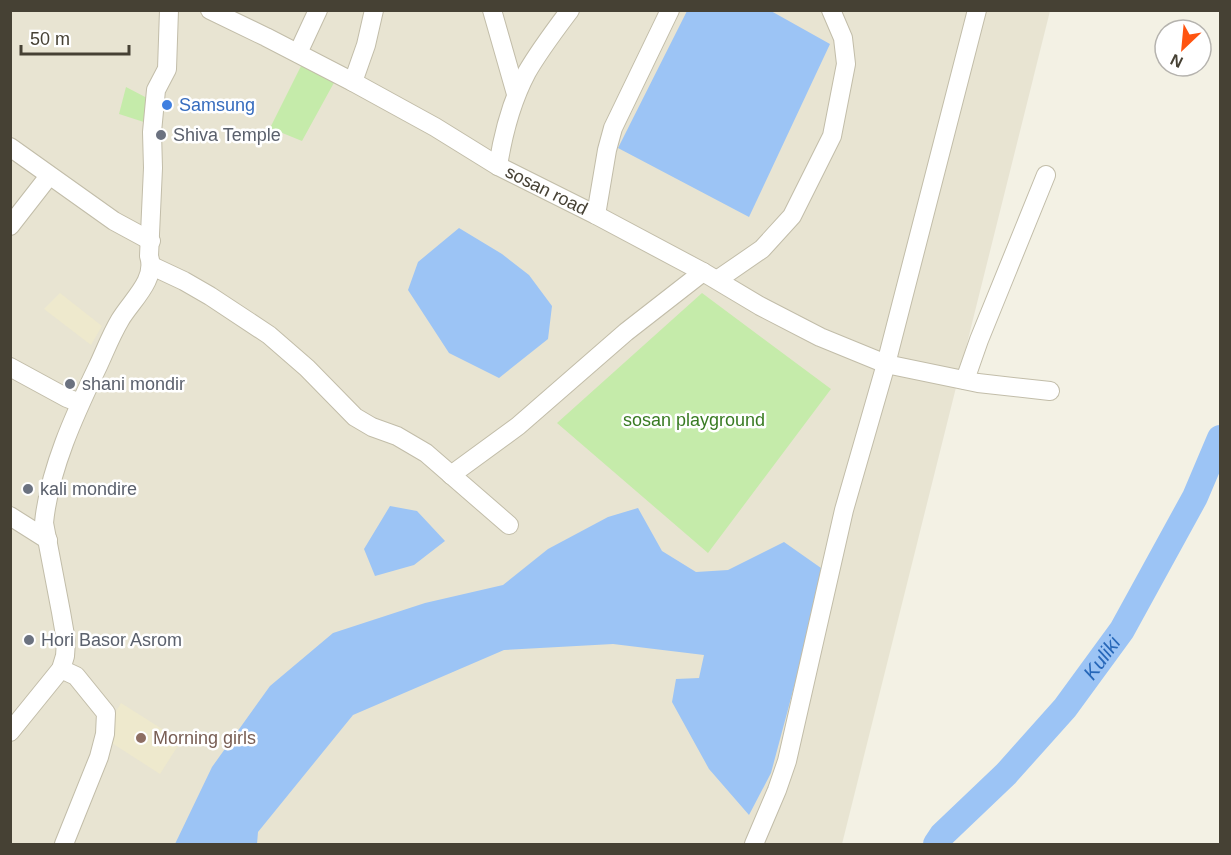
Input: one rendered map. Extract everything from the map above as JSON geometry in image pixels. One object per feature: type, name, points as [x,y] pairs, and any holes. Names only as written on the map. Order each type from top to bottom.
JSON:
[{"type":"street","points":[[10,732],[62,669],[65,656],[66,641],[44,523],[45,510],[59,458],[80,403],[119,322],[146,283],[151,254],[152,132],[156,90],[167,69],[169,10]]},
{"type":"street","name":"sosan road","points":[[210,10],[353,82],[435,127],[498,166],[596,215],[810,332],[886,364],[965,380],[1050,391]]},
{"type":"street","points":[[298,53],[318,10]]},
{"type":"street","points":[[353,82],[366,45],[374,10]]},
{"type":"street","points":[[492,10],[516,94]]},
{"type":"street","points":[[498,166],[508,118],[516,94],[527,71],[570,10]]},
{"type":"street","points":[[596,215],[613,128],[670,10]]},
{"type":"street","points":[[451,475],[518,426],[626,332],[710,276],[762,249],[792,216],[832,136],[846,64],[843,38],[831,10]]},
{"type":"street","points":[[754,844],[787,761],[844,510],[886,364],[976,10]]},
{"type":"street","points":[[10,147],[114,221],[184,281],[242,316],[289,351],[355,417],[418,448],[509,525]]},
{"type":"street","points":[[965,380],[979,339],[1046,175]]},
{"type":"street","points":[[10,226],[49,176]]},
{"type":"street","points":[[10,367],[67,399],[80,403]]},
{"type":"street","points":[[10,516],[48,540]]},
{"type":"street","points":[[62,669],[76,676],[106,712],[103,746],[64,844]]},
{"type":"shaded area","points":[[10,11],[1050,11],[842,844],[11,844]]},
{"type":"shaded area","points":[[60,293],[102,326],[91,345],[44,309]]},
{"type":"shaded area","name":"Morning girls","points":[[121,703],[181,741],[160,774],[101,736]]},
{"type":"green space","points":[[302,64],[336,79],[302,141],[270,128]]},
{"type":"green space","points":[[126,87],[149,99],[150,124],[119,114]]},
{"type":"green space","name":"sosan playground","points":[[702,293],[831,389],[708,553],[557,423]]},
{"type":"water","points":[[687,11],[771,11],[830,44],[749,217],[618,148]]},
{"type":"water","points":[[459,228],[502,254],[529,275],[552,306],[548,339],[499,378],[449,353],[408,290],[418,262]]},
{"type":"water","points":[[390,506],[417,511],[445,541],[414,565],[375,576],[364,549]]},
{"type":"water","points":[[638,508],[662,551],[696,572],[728,570],[784,542],[821,568],[810,627],[771,773],[749,815],[709,769],[672,702],[676,679],[699,678],[704,655],[613,644],[504,650],[353,715],[258,832],[257,844],[175,844],[212,767],[270,686],[333,633],[425,603],[503,585],[548,549],[608,517]]},
{"type":"waterway","name":"Kuliki","points":[[936,844],[942,835],[1006,774],[1065,708],[1122,630],[1195,497],[1220,438]]},
{"type":"place","name":"Samsung","points":[[167,105]]},
{"type":"place","name":"Shiva Temple","points":[[161,135]]},
{"type":"place","name":"shani mondir","points":[[70,384]]},
{"type":"place","name":"kali mondire","points":[[28,489]]},
{"type":"place","name":"Hori Basor Asrom","points":[[29,640]]},
{"type":"place","name":"Morning girls","points":[[141,738]]}]
